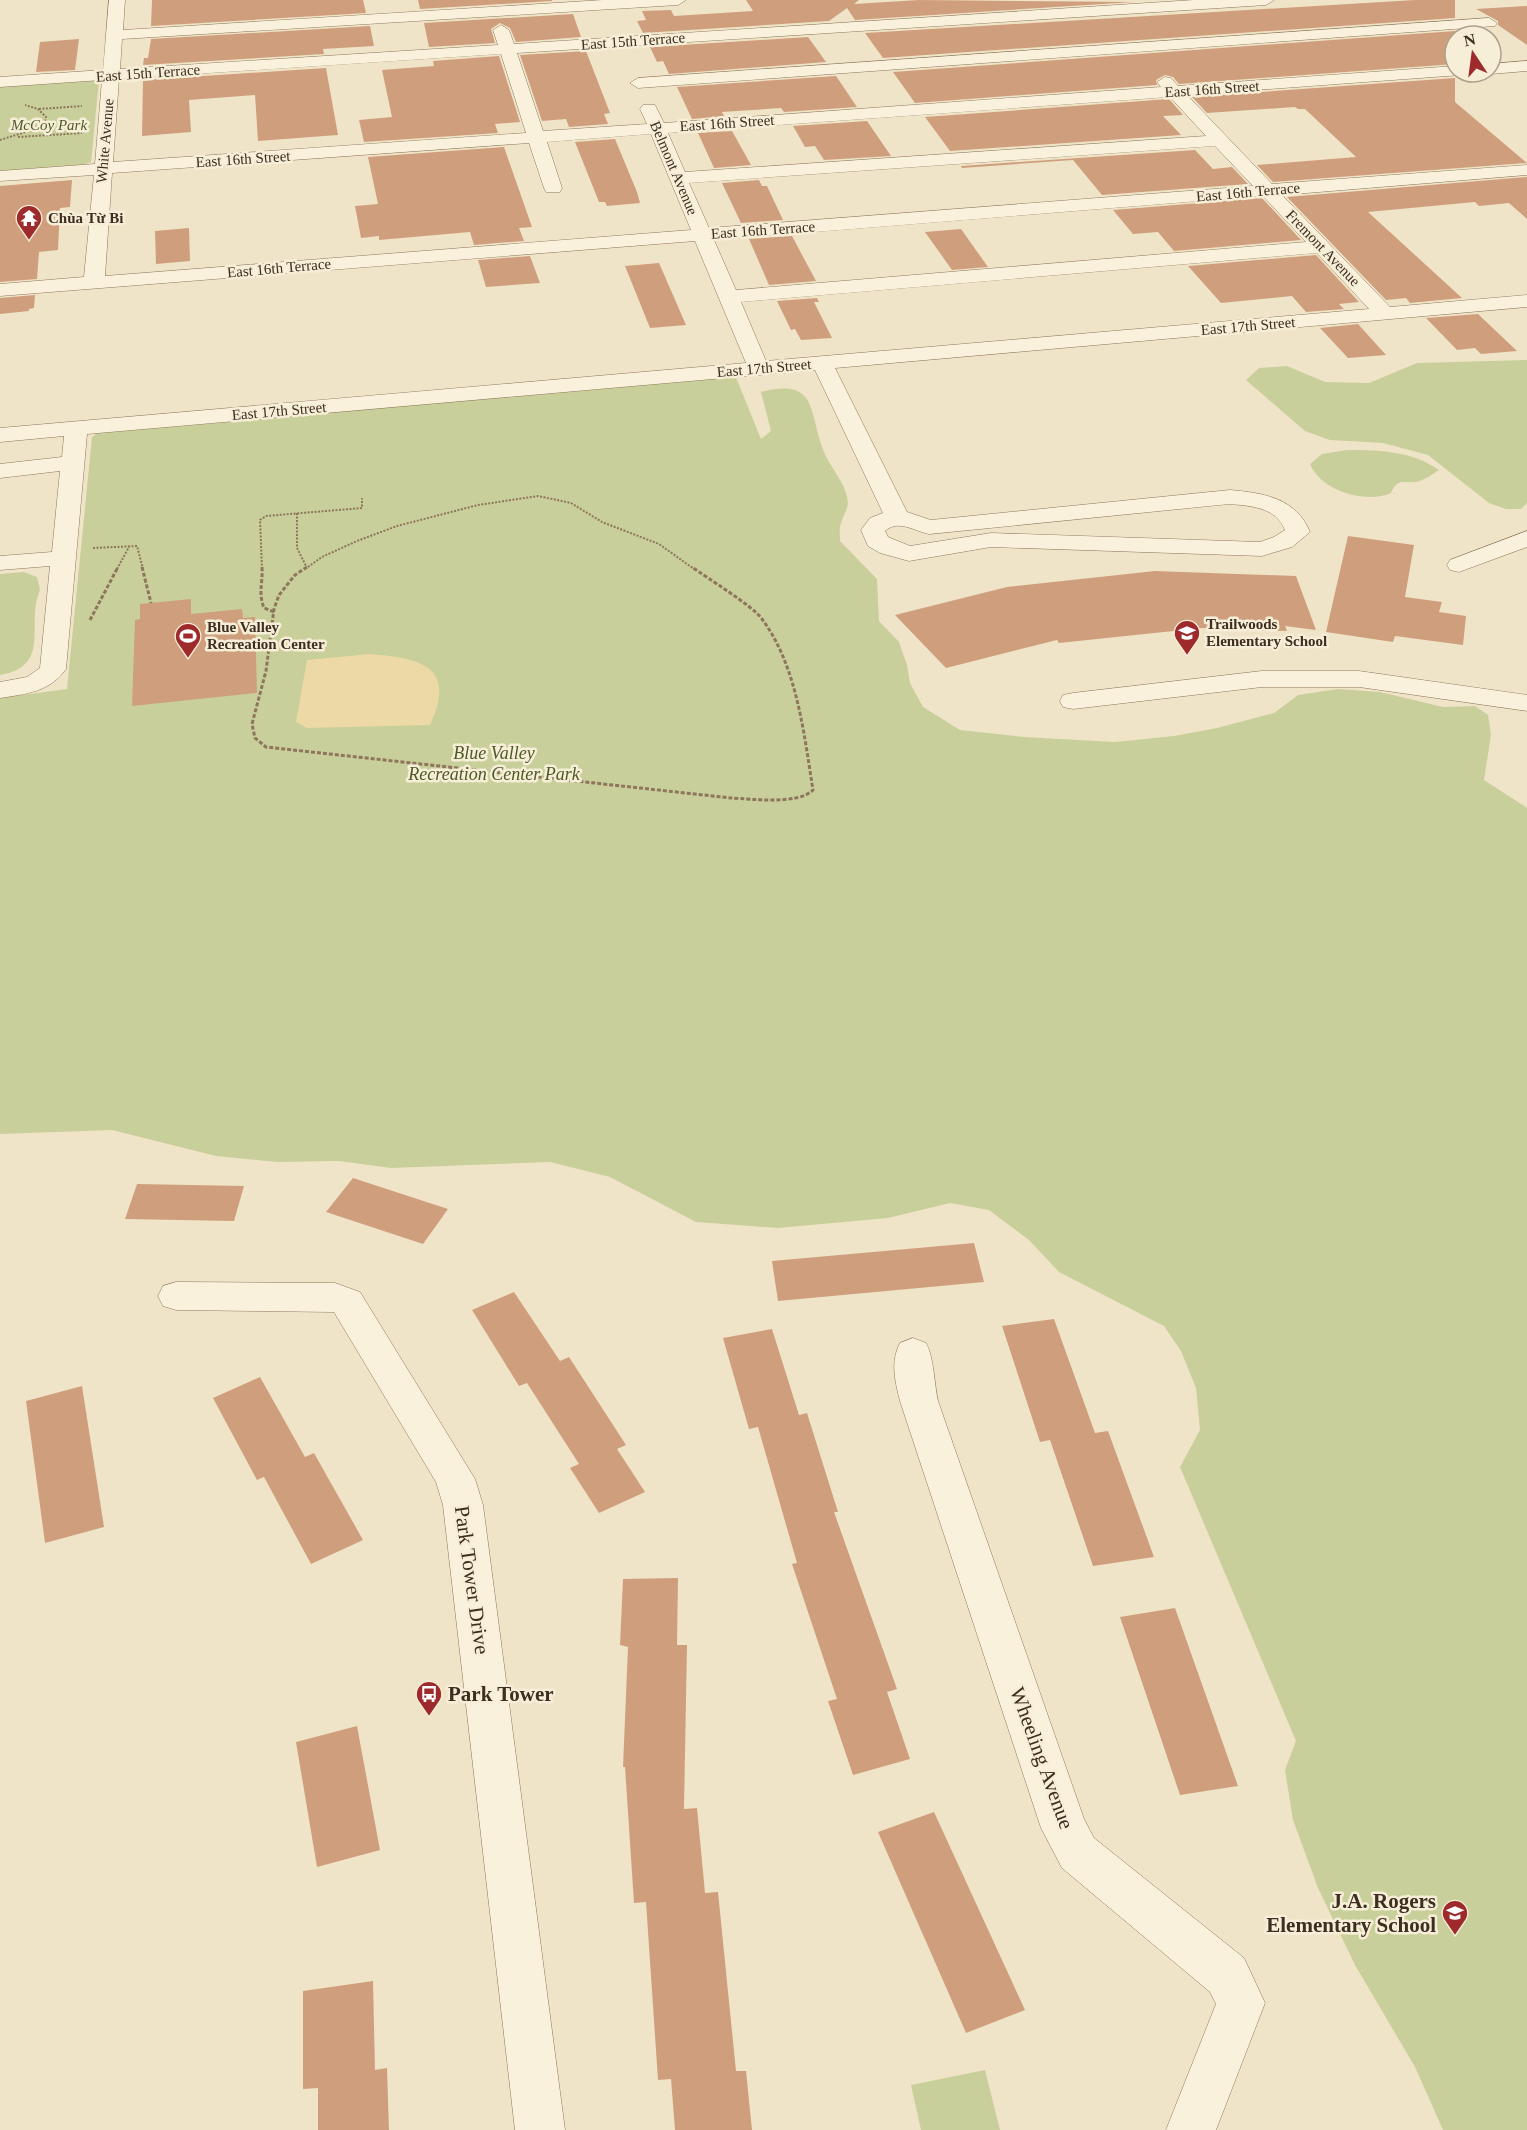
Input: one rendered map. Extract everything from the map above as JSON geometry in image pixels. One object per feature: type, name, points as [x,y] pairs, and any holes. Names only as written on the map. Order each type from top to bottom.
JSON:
[{"type":"street","name":"White Avenue","points":[[94,283],[117,0]]},
{"type":"street","points":[[115,36],[604,2],[678,0]]},
{"type":"street","name":"East 15th Terrace","points":[[0,82],[507,49],[625,54],[1092,6],[1266,0]]},
{"type":"street","name":"Belmont Avenue","points":[[604,2],[759,369]]},
{"type":"street","name":"Fremont Avenue","points":[[1092,6],[1385,314]]},
{"type":"street","points":[[494,11],[553,188]]},
{"type":"street","points":[[638,83],[1489,23]]},
{"type":"street","points":[[1503,68],[1527,66]]},
{"type":"street","name":"East 16th Street","points":[[0,176],[1443,72]]},
{"type":"street","points":[[679,178],[1220,140]]},
{"type":"street","name":"East 16th Terrace","points":[[0,290],[1527,170]]},
{"type":"street","points":[[729,297],[1321,247]]},
{"type":"street","name":"East 17th Street","points":[[0,435],[1527,301]]},
{"type":"street","points":[[822,363],[897,516]]},
{"type":"street","points":[[0,690],[47,678],[53,669],[76,428]]},
{"type":"street","points":[[0,471],[73,463]]},
{"type":"street","points":[[897,516],[878,523],[873,530],[877,541],[889,548],[909,554],[963,534],[1230,497],[1258,499],[1280,507],[1295,521],[1298,532],[1283,542],[1262,549],[1243,550],[991,540],[963,534],[929,527],[897,516]]},
{"type":"street","points":[[1459,565],[1527,538]]},
{"type":"street","points":[[0,563],[64,554]]},
{"type":"street","points":[[1073,701],[1262,679],[1359,679],[1527,703]]},
{"type":"street","name":"Park Tower Drive","points":[[176,1296],[335,1297],[347,1302],[455,1479],[463,1505],[540,2130]]},
{"type":"street","name":"Wheeling Avenue","points":[[913,1353],[919,1401],[1064,1828],[1078,1852],[1227,1976],[1241,2003],[1191,2130]]},
{"type":"path","points":[[19,104],[38,109],[88,106]]},
{"type":"path","points":[[13,137],[43,123],[46,117],[38,109]]},
{"type":"path","points":[[0,140],[13,137],[83,133]]},
{"type":"path","points":[[538,496],[571,503],[602,522],[671,551],[761,617],[770,630],[799,705],[813,790],[799,799],[783,800],[718,795],[266,747],[258,743],[253,735],[252,724],[265,676],[274,612],[284,586],[306,566],[340,546],[363,537],[501,500],[538,496]]},
{"type":"path","points":[[274,612],[264,608],[259,595],[263,581],[260,520],[266,516],[362,508],[362,498]]},
{"type":"path","points":[[297,513],[298,549],[306,566]]},
{"type":"path","points":[[64,554],[137,546],[151,603]]},
{"type":"path","points":[[56,652],[86,648],[87,625],[129,547]]},
{"type":"green space","name":"McCoy Park","points":[[94,79],[99,81],[91,162],[84,165],[0,171],[0,86]]},
{"type":"green space","points":[[1527,360],[1527,503],[1521,509],[1506,509],[1489,503],[1428,455],[1383,443],[1330,440],[1305,431],[1246,380],[1259,368],[1287,366],[1325,382],[1369,383],[1417,363]]},
{"type":"green space","name":"Blue Valley Recreation Center Park","points":[[735,375],[761,439],[771,431],[761,392],[793,389],[808,401],[824,452],[843,485],[848,501],[840,527],[840,541],[877,579],[879,621],[899,642],[910,683],[923,707],[960,730],[1024,737],[1115,742],[1174,736],[1217,728],[1274,713],[1298,695],[1338,689],[1380,692],[1443,707],[1475,706],[1488,715],[1491,735],[1484,780],[1527,808],[1527,2130],[1443,2130],[1415,2067],[1355,1965],[1318,1888],[1293,1820],[1285,1770],[1296,1741],[1180,1467],[1200,1430],[1196,1388],[1181,1351],[1164,1326],[1059,1272],[1029,1240],[989,1210],[950,1203],[888,1218],[778,1228],[696,1222],[610,1177],[550,1162],[391,1168],[339,1161],[277,1162],[216,1156],[112,1130],[0,1134],[0,698],[67,689],[92,437],[99,432]]},
{"type":"green space","points":[[1347,450],[1383,451],[1407,455],[1439,470],[1416,482],[1398,483],[1391,493],[1381,496],[1357,496],[1334,488],[1316,473],[1310,464],[1322,454]]},
{"type":"green space","points":[[24,572],[37,577],[40,590],[36,603],[32,653],[26,663],[16,670],[0,675],[0,574]]},
{"type":"green space","points":[[985,2070],[1000,2130],[921,2130],[911,2085]]},
{"type":"sand","points":[[370,654],[417,662],[428,668],[436,677],[439,689],[437,705],[430,725],[307,728],[296,722],[307,660]]},
{"type":"building","points":[[152,0],[363,0],[366,13],[151,26]]},
{"type":"building","points":[[418,0],[552,0],[552,1],[420,9]]},
{"type":"building","points":[[746,0],[859,0],[854,4],[919,0],[1134,2],[855,20],[847,8],[829,21],[643,33],[637,21],[646,20],[642,11],[671,10],[674,16],[753,11]]},
{"type":"building","points":[[1415,0],[1455,0],[1455,18],[883,58],[865,33]]},
{"type":"building","points":[[1527,6],[1527,45],[1503,28],[1503,24],[1498,24],[1498,21],[1476,9]]},
{"type":"building","points":[[573,14],[581,37],[516,42],[510,28],[500,23],[491,29],[495,43],[429,47],[424,23]]},
{"type":"building","points":[[370,26],[374,46],[323,49],[324,54],[143,65],[144,58],[148,58],[151,39]]},
{"type":"building","points":[[1443,32],[1443,65],[1179,84],[1173,77],[1165,75],[1156,80],[1157,85],[915,103],[893,72]]},
{"type":"building","points":[[808,37],[826,62],[669,74],[663,61],[657,62],[650,47]]},
{"type":"building","points":[[79,39],[75,70],[36,72],[40,42]]},
{"type":"building","points":[[586,51],[610,113],[604,114],[608,124],[569,127],[566,119],[542,121],[520,55]]},
{"type":"building","points":[[499,56],[520,122],[495,124],[498,133],[364,142],[359,120],[392,117],[382,70],[434,66],[433,61]]},
{"type":"building","points":[[326,68],[338,135],[258,141],[255,95],[189,100],[191,132],[142,136],[143,80]]},
{"type":"building","points":[[836,76],[857,107],[784,112],[781,108],[722,112],[724,116],[692,119],[677,87]]},
{"type":"building","points":[[1443,79],[1443,84],[1455,84],[1455,102],[1527,163],[1273,182],[1257,165],[1356,157],[1305,109],[1295,107],[1207,113],[1192,97]]},
{"type":"building","points":[[1169,99],[1183,115],[1163,116],[1181,135],[950,151],[925,117]]},
{"type":"building","points":[[867,121],[891,156],[824,160],[815,146],[805,147],[793,126]]},
{"type":"building","points":[[732,131],[751,165],[714,168],[698,133]]},
{"type":"building","points":[[615,139],[640,203],[607,206],[605,202],[599,202],[575,142]]},
{"type":"building","points":[[504,147],[532,227],[519,228],[524,241],[474,245],[470,232],[379,240],[379,236],[361,238],[355,206],[378,204],[368,157]]},
{"type":"building","points":[[1195,150],[1213,169],[1232,167],[1248,184],[1102,195],[1073,160],[962,168],[961,166]]},
{"type":"building","points":[[1527,177],[1527,219],[1509,203],[1479,206],[1475,202],[1368,212],[1462,298],[1410,303],[1406,298],[1386,300],[1287,197]]},
{"type":"building","points":[[72,180],[70,207],[60,208],[58,250],[39,252],[37,279],[0,282],[0,186]]},
{"type":"building","points":[[759,180],[762,186],[767,186],[783,220],[741,223],[722,183]]},
{"type":"building","points":[[1262,198],[1301,240],[1174,251],[1158,232],[1133,234],[1113,210]]},
{"type":"building","points":[[189,228],[190,261],[156,264],[155,231]]},
{"type":"building","points":[[961,229],[988,267],[952,270],[925,232]]},
{"type":"building","points":[[792,236],[816,281],[769,285],[749,239]]},
{"type":"building","points":[[1316,255],[1359,302],[1339,304],[1344,309],[1306,312],[1292,296],[1221,303],[1188,266]]},
{"type":"building","points":[[530,256],[540,283],[486,287],[478,260]]},
{"type":"building","points":[[659,263],[686,325],[650,328],[625,266]]},
{"type":"building","points":[[35,295],[34,308],[29,311],[0,314],[0,298]]},
{"type":"building","points":[[817,298],[819,302],[814,302],[832,338],[801,340],[795,329],[791,330],[777,301]]},
{"type":"building","points":[[1478,314],[1517,351],[1481,354],[1475,348],[1457,350],[1426,318]]},
{"type":"building","points":[[1358,324],[1386,355],[1348,358],[1320,328]]},
{"type":"building","points":[[1348,536],[1414,545],[1405,597],[1442,602],[1439,612],[1466,616],[1463,645],[1395,636],[1393,642],[1326,632]]},
{"type":"building","points":[[1155,571],[1296,576],[1316,630],[1285,626],[1287,631],[1202,628],[1059,643],[1057,640],[946,668],[895,615],[1007,587]]},
{"type":"building","name":"Blue Valley Recreation Center","points":[[191,599],[191,614],[242,609],[243,618],[255,617],[257,693],[132,706],[135,620],[140,619],[140,604]]},
{"type":"building","points":[[353,1178],[448,1209],[423,1244],[326,1212]]},
{"type":"building","points":[[137,1184],[244,1186],[234,1221],[125,1219]]},
{"type":"building","points":[[974,1243],[984,1282],[778,1301],[772,1261]]},
{"type":"building","points":[[514,1292],[560,1361],[569,1357],[626,1445],[617,1449],[645,1492],[599,1513],[570,1468],[579,1464],[527,1383],[519,1386],[472,1310]]},
{"type":"building","points":[[1054,1319],[1095,1433],[1108,1431],[1154,1557],[1093,1566],[1050,1440],[1040,1442],[1002,1326]]},
{"type":"building","points":[[772,1329],[799,1415],[807,1413],[838,1512],[834,1512],[897,1689],[887,1692],[910,1759],[853,1775],[828,1701],[837,1699],[792,1564],[797,1563],[758,1427],[749,1429],[723,1338]]},
{"type":"building","points":[[260,1377],[305,1457],[314,1453],[363,1540],[311,1564],[264,1477],[257,1480],[213,1398]]},
{"type":"building","points":[[82,1386],[104,1527],[45,1543],[26,1401]]},
{"type":"building","points":[[678,1578],[677,1645],[687,1645],[684,1809],[697,1808],[705,1893],[718,1892],[736,2071],[746,2071],[752,2130],[675,2130],[671,2079],[658,2080],[646,1902],[634,1903],[625,1767],[623,1767],[628,1647],[620,1645],[623,1579]]},
{"type":"building","points":[[1175,1608],[1238,1786],[1180,1795],[1120,1617]]},
{"type":"building","points":[[357,1726],[380,1850],[317,1867],[296,1742]]},
{"type":"building","points":[[934,1812],[1025,2010],[966,2033],[878,1832]]},
{"type":"building","points":[[373,1981],[375,2070],[387,2068],[389,2130],[318,2130],[318,2088],[303,2089],[303,1991]]},
{"type":"place","name":"Chùa Từ Bi","points":[[29,241]]},
{"type":"place","name":"Trailwoods Elementary School","points":[[1187,656]]},
{"type":"place","name":"Blue Valley Recreation Center","points":[[188,659]]},
{"type":"place","name":"Park Tower","points":[[429,1717]]},
{"type":"place","name":"J.A. Rogers Elementary School","points":[[1455,1936]]}]
